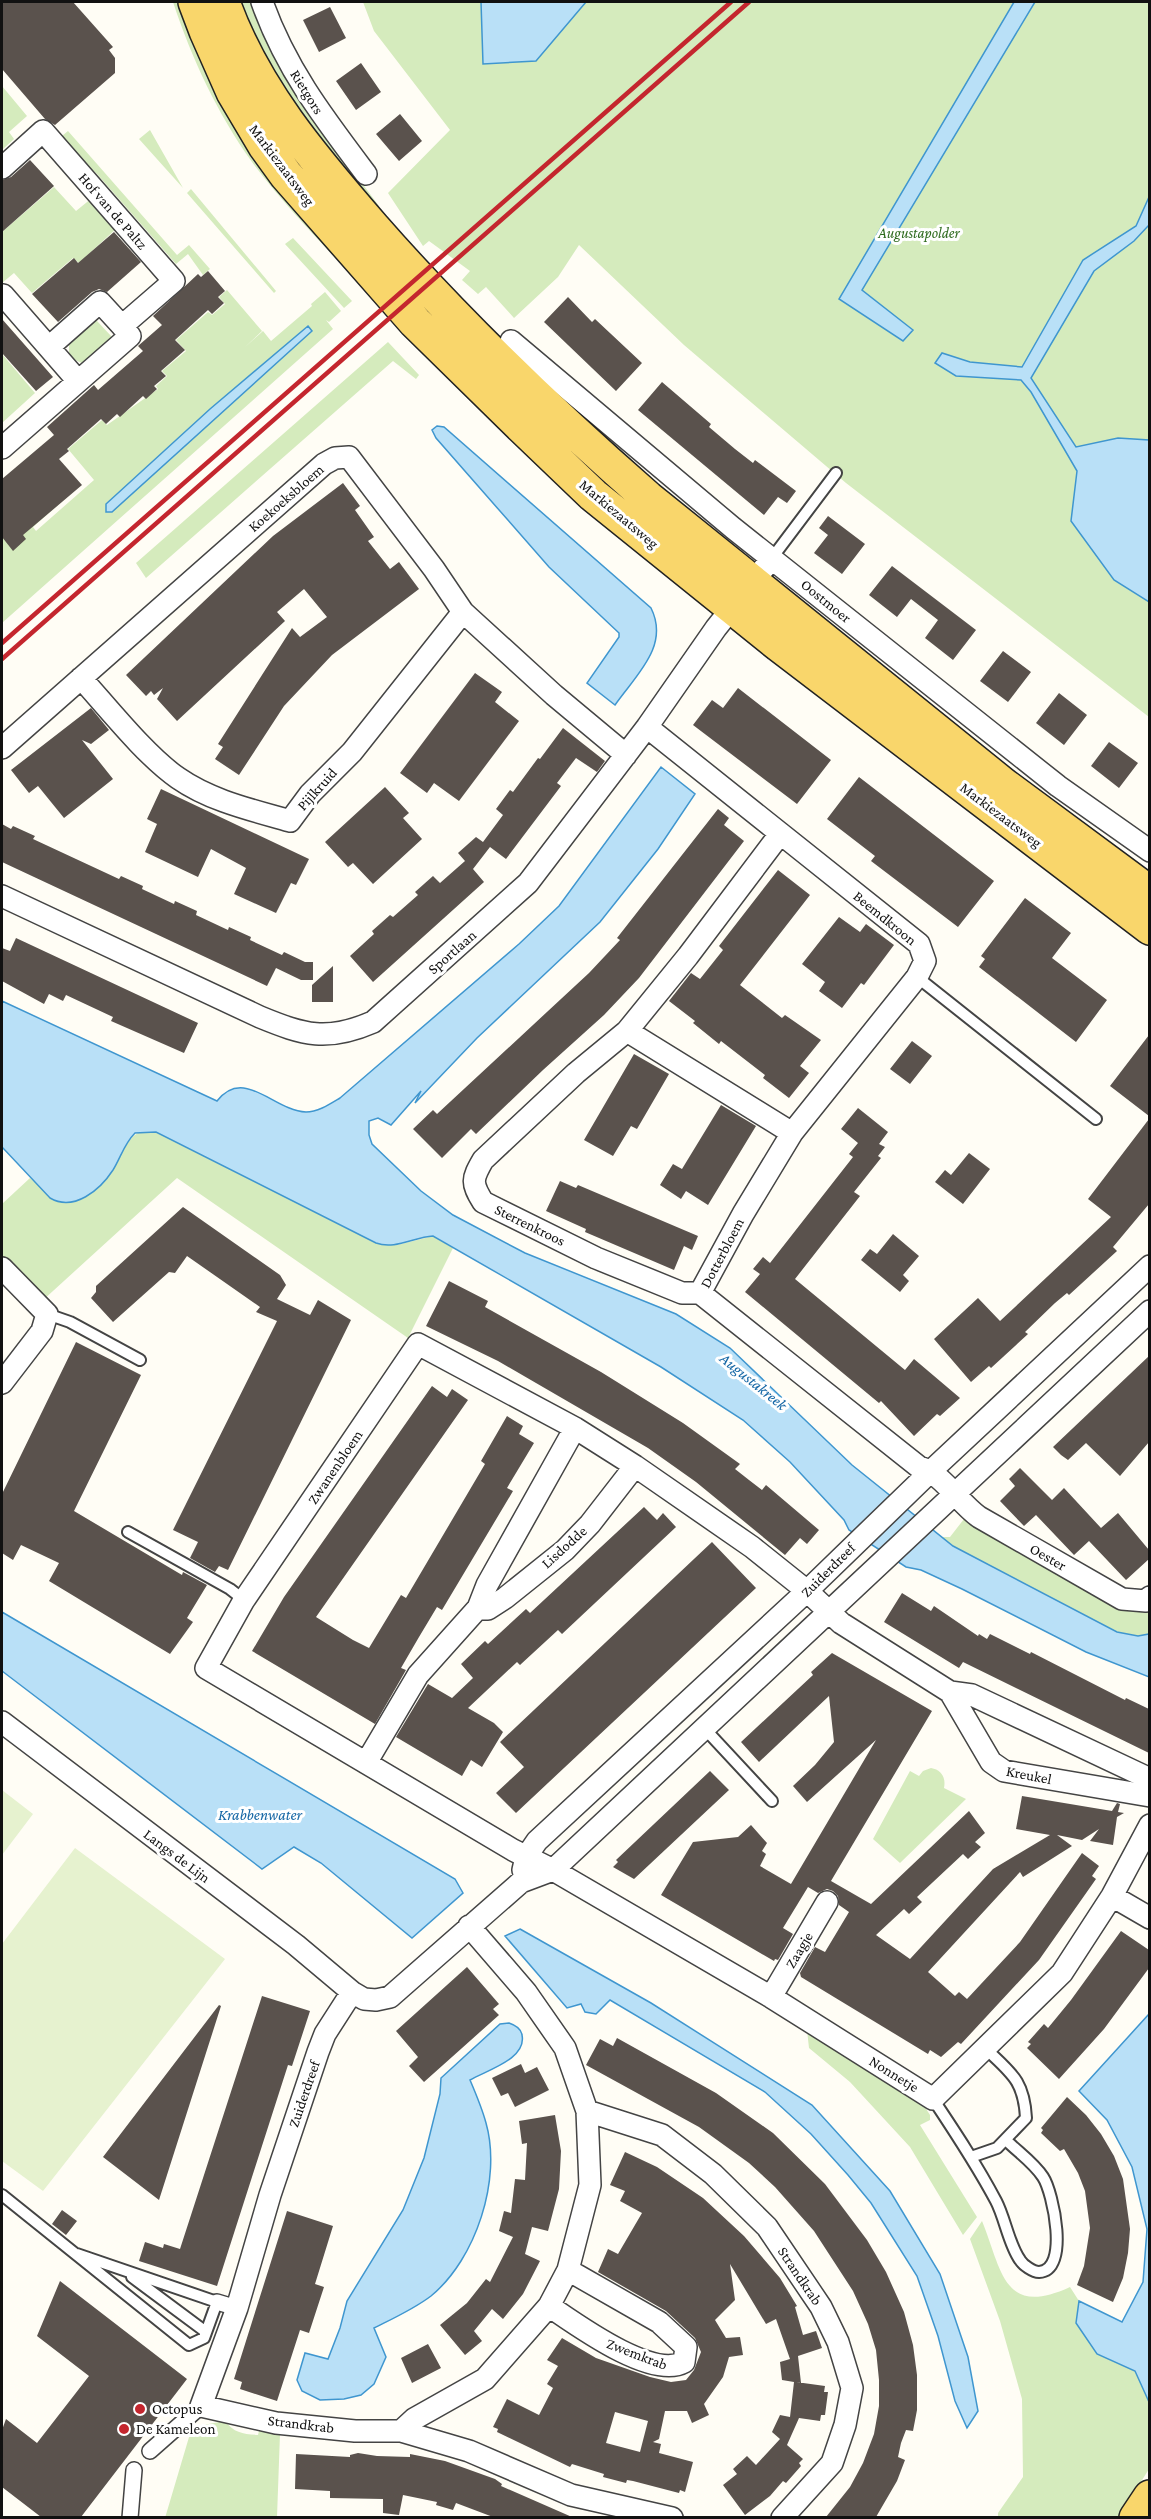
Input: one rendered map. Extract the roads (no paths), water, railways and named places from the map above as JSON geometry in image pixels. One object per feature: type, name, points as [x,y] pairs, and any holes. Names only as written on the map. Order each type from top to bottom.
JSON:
[{"type":"main road","name":"Markiezaatsweg","points":[[195,2],[228,82],[265,146],[286,175],[376,281],[423,331],[593,495],[753,582],[789,652],[1149,928]]},
{"type":"main road","name":"Markiezaatsweg","points":[[223,2],[260,83],[289,127],[403,261],[468,332],[594,451],[648,498],[1004,785],[1149,893]]},
{"type":"main road","points":[[1136,2517],[1149,2497]]},
{"type":"street","name":"Rietgors","points":[[262,2],[279,43],[307,95],[366,174]]},
{"type":"street","name":"Hof van de Paltz","points":[[2,168],[43,131],[174,281],[122,326]]},
{"type":"street","points":[[3,295],[78,381]]},
{"type":"street","points":[[2,448],[130,336],[100,302],[49,347]]},
{"type":"street","name":"Oostmoer","points":[[511,341],[733,528],[753,582],[1058,786],[1149,851]]},
{"type":"street","name":"Koekoeksbloem","points":[[2,748],[316,471],[335,458],[349,457],[434,569],[463,612],[626,755]]},
{"type":"street","name":"Sportlaan","points":[[2,896],[296,1032],[335,1035],[354,1030],[373,1022],[528,883],[647,727],[753,582]]},
{"type":"street","name":"Pijlkruid","points":[[81,678],[177,778],[216,799],[290,821],[310,794],[352,752],[463,612]]},
{"type":"street","name":"Beemdkroon","points":[[647,727],[920,944],[925,962],[917,977]]},
{"type":"street","name":"Sterrenkroos","points":[[700,1293],[682,1293],[596,1258],[483,1202],[476,1190],[473,1177],[483,1160],[576,1073],[627,1031],[688,956],[780,834]]},
{"type":"street","name":"Dotterbloem","points":[[917,977],[792,1133],[743,1214],[700,1293],[919,1467],[932,1470]]},
{"type":"street","points":[[627,1031],[792,1133]]},
{"type":"street","name":"Zuiderdreef","points":[[521,1882],[526,1857],[537,1841],[807,1591],[1149,1266]]},
{"type":"street","points":[[2,1268],[47,1314],[42,1331],[2,1383]]},
{"type":"street","name":"Zuiderdreef","points":[[201,2406],[227,2305],[270,2195],[318,2052],[325,2034],[352,1992],[364,1999],[376,2000],[390,1997],[521,1882],[553,1870],[830,1613],[1149,1311]]},
{"type":"street","name":"Zwanenbloem","points":[[553,1870],[526,1857],[206,1668],[244,1600],[418,1344],[575,1428],[635,1466],[701,1510],[807,1591],[830,1613]]},
{"type":"street","name":"Lisdodde","points":[[366,1763],[418,1676],[478,1608],[487,1585],[575,1428]]},
{"type":"street","name":"Lisdodde","points":[[478,1608],[488,1609],[565,1550],[590,1524],[635,1466]]},
{"type":"street","name":"Oester","points":[[932,1470],[954,1495],[979,1517],[1122,1599],[1146,1601],[1149,1597]]},
{"type":"street","name":"Kreukel","points":[[830,1613],[950,1692],[972,1695],[1149,1779]]},
{"type":"street","name":"Kreukel","points":[[950,1692],[991,1762],[997,1768],[1149,1796]]},
{"type":"street","name":"Langs de Lijn","points":[[2,1722],[296,1945],[352,1992]]},
{"type":"street","name":"Nonnetje","points":[[553,1870],[771,1997],[933,2099],[1062,1973],[1112,1896],[1149,1825]]},
{"type":"street","points":[[1112,1896],[1149,1918]]},
{"type":"street","name":"Zaagje","points":[[771,1997],[827,1902]]},
{"type":"street","points":[[401,2431],[414,2419],[485,2379],[549,2306],[568,2270],[590,2185],[587,2111],[565,2048],[526,1992],[469,1926]]},
{"type":"street","name":"Strandkrab","points":[[587,2111],[662,2135],[713,2174],[767,2227],[821,2307],[838,2342],[852,2388],[845,2425],[832,2463],[782,2517]]},
{"type":"street","name":"Zwemkrab","points":[[549,2306],[612,2348],[674,2368],[684,2362],[686,2347],[659,2322],[568,2270]]},
{"type":"street","points":[[150,2451],[201,2406]]},
{"type":"street","name":"Strandkrab","points":[[201,2406],[276,2423],[355,2431],[401,2431],[469,2451],[571,2495],[672,2517]]},
{"type":"street","points":[[130,2517],[134,2470]]},
{"type":"lane","points":[[753,582],[836,473]]},
{"type":"lane","points":[[917,977],[1096,1119]]},
{"type":"lane","points":[[47,1314],[70,1322],[140,1360]]},
{"type":"lane","points":[[128,1532],[230,1589],[244,1600]]},
{"type":"lane","points":[[705,1729],[772,1801]]},
{"type":"lane","points":[[971,2157],[985,2154],[1007,2140],[1026,2118],[1025,2096],[1014,2076],[985,2048]]},
{"type":"lane","points":[[933,2099],[998,2203],[1020,2260],[1032,2270],[1039,2272],[1046,2270],[1053,2262],[1058,2225],[1054,2208],[1043,2177],[1007,2140]]},
{"type":"lane","points":[[2,2195],[189,2344],[204,2338],[227,2305],[77,2254]]},
{"type":"lane","points":[[123,2270],[207,2332]]},
{"type":"water","points":[[481,2],[586,2],[536,61],[483,64]]},
{"type":"water","points":[[1014,2],[1035,2],[862,290],[913,330],[903,341],[839,299]]},
{"type":"water","points":[[1149,197],[1149,225],[1134,241],[1094,271],[1031,378],[1076,447],[1118,438],[1149,440],[1149,602],[1114,580],[1071,521],[1077,471],[1031,392],[1021,380],[956,376],[935,363],[942,353],[970,362],[1022,367],[1083,260],[1136,226]]},
{"type":"water","points":[[308,326],[312,331],[112,512],[106,512],[106,504],[210,409]]},
{"type":"water","points":[[437,426],[444,427],[651,608],[656,622],[653,647],[641,671],[615,705],[587,683],[619,637],[619,633],[549,567],[436,438],[432,430]]},
{"type":"water","name":"Augustakreek","points":[[661,767],[695,794],[658,849],[600,922],[477,1038],[415,1103],[421,1091],[391,1125],[378,1118],[369,1121],[369,1135],[372,1144],[421,1191],[453,1215],[525,1253],[676,1314],[730,1348],[852,1465],[953,1546],[1117,1632],[1138,1636],[1149,1634],[1149,1677],[1086,1652],[921,1570],[906,1567],[849,1530],[844,1520],[790,1462],[743,1420],[661,1367],[433,1236],[390,1245],[376,1243],[156,1132],[135,1133],[125,1146],[108,1178],[86,1197],[68,1202],[59,1202],[50,1198],[2,1147],[2,1001],[217,1101],[227,1091],[238,1088],[249,1089],[294,1110],[306,1112],[332,1103],[519,944],[559,906]]},
{"type":"water","name":"Krabbenwater","points":[[2,1612],[455,1879],[463,1893],[412,1938],[321,1863],[294,1847],[262,1869],[2,1671]]},
{"type":"water","points":[[520,1929],[651,2003],[812,2105],[890,2191],[940,2274],[968,2357],[978,2411],[967,2428],[955,2401],[938,2336],[917,2276],[871,2203],[848,2175],[811,2134],[765,2092],[610,2000],[596,2014],[585,2012],[581,2004],[567,2008],[505,1936]]},
{"type":"water","points":[[1149,2014],[1149,2402],[1135,2371],[1097,2354],[1076,2323],[1079,2301],[1122,2322],[1143,2282],[1147,2229],[1132,2167],[1107,2120],[1079,2091]]},
{"type":"water","points":[[509,2023],[517,2027],[522,2035],[522,2043],[518,2051],[504,2063],[470,2080],[486,2123],[490,2145],[490,2168],[481,2217],[461,2261],[431,2296],[374,2328],[386,2357],[374,2384],[361,2395],[344,2399],[320,2400],[302,2391],[297,2380],[305,2353],[328,2359],[347,2301],[403,2210],[424,2158],[440,2094],[441,2078],[500,2024]]},
{"type":"railway","points":[[2,643],[731,2]]},
{"type":"railway","points":[[2,659],[749,2]]},
{"type":"place","name":"Octopus","points":[[140,2409]]},
{"type":"place","name":"De Kameleon","points":[[124,2429]]},
{"type":"park label","name":"Augustapolder","points":[[919,233]]}]
